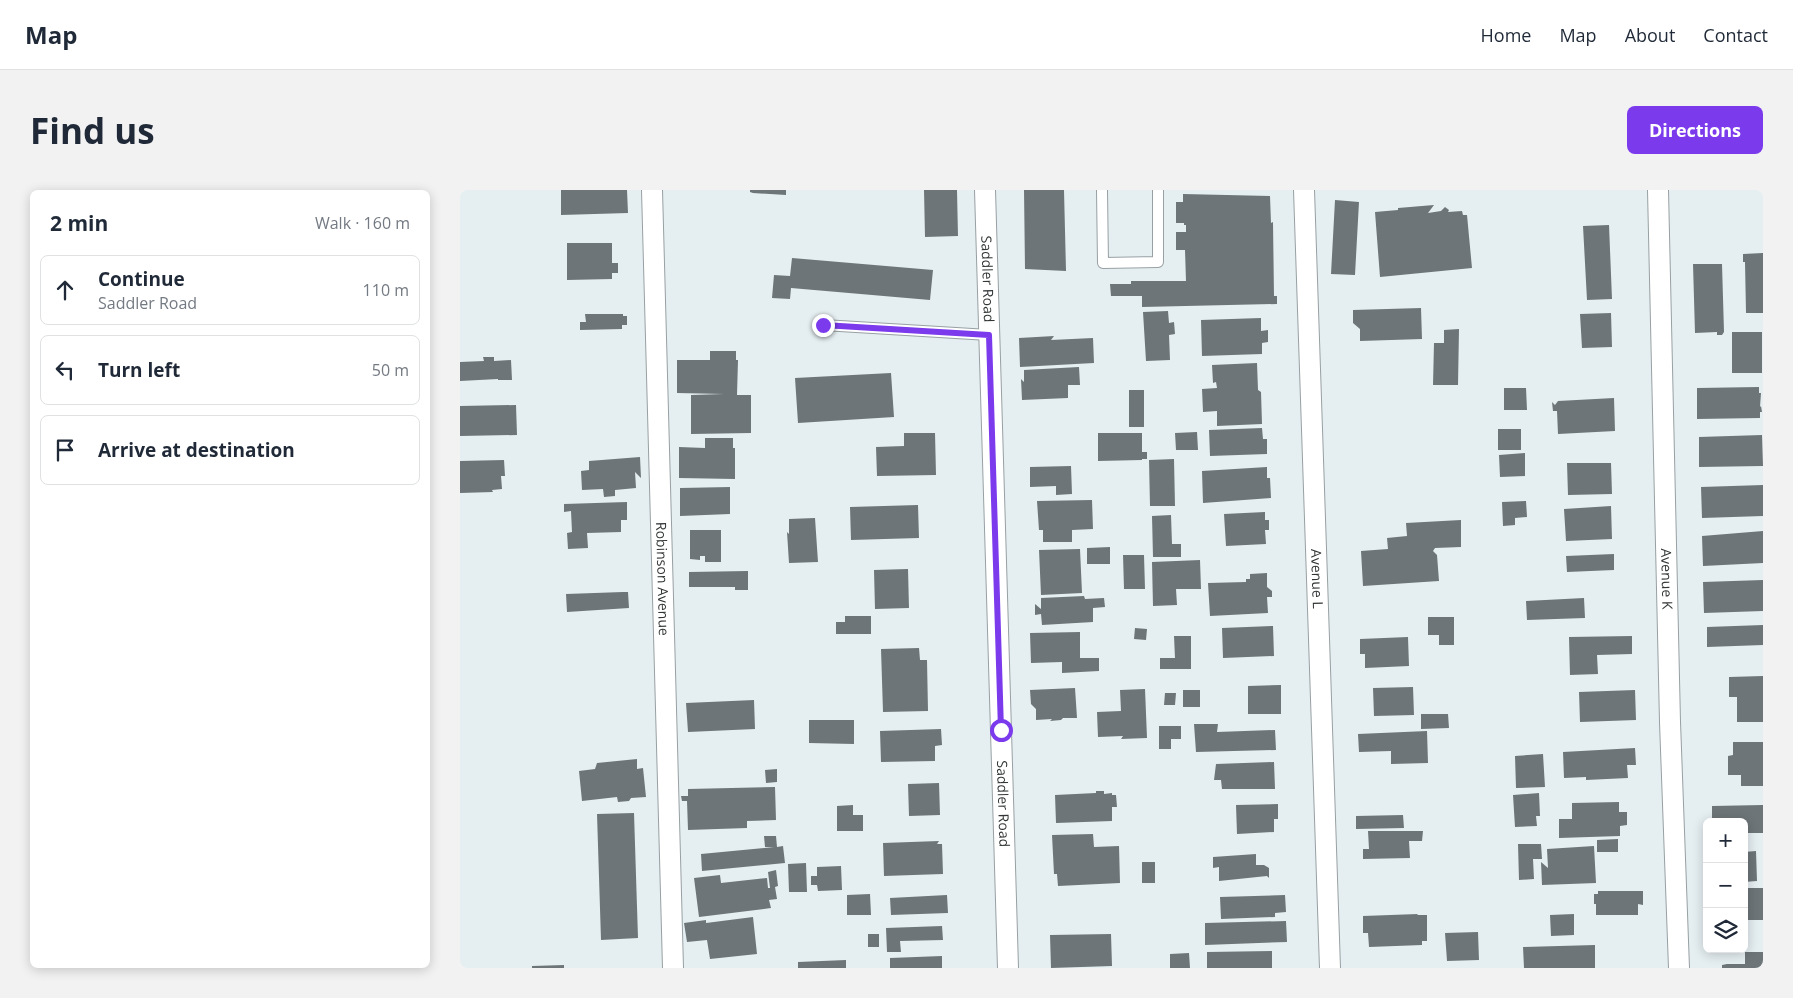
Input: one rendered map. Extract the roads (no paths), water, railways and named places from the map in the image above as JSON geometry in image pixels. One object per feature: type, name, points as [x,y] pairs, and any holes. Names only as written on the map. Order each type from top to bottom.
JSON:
[{"type":"street","name":"Robinson Avenue","points":[[652,190],[673,968]]},
{"type":"street","name":"Saddler Road","points":[[985,190],[1008,968]]},
{"type":"street","name":"Avenue L","points":[[1304,190],[1330,968]]},
{"type":"street","name":"Avenue K","points":[[1658,190],[1670,722],[1679,968]]},
{"type":"lane","points":[[1102,190],[1103,263],[1158,262],[1158,190]]},
{"type":"lane","points":[[823,325],[989,335]]}]
